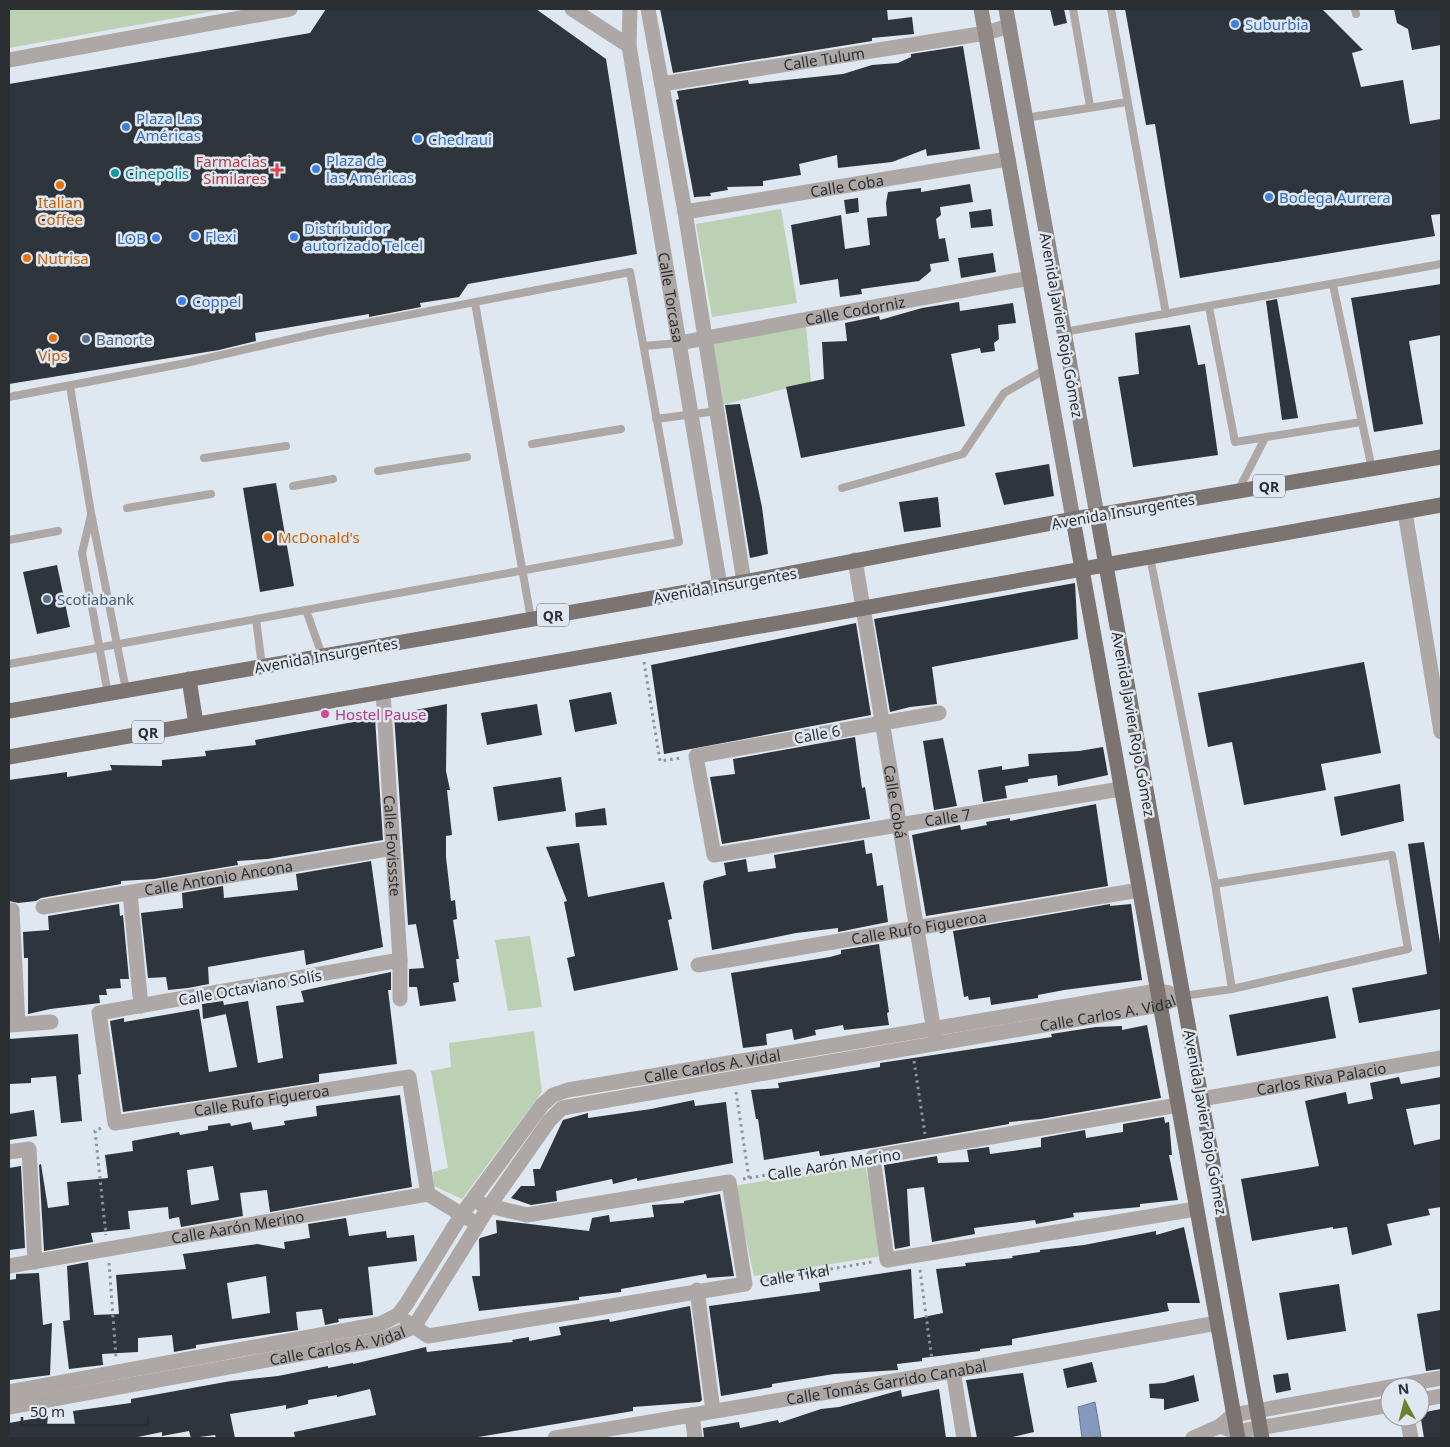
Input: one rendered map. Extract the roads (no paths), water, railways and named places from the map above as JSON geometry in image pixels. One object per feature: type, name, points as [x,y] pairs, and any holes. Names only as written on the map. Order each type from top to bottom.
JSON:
[{"type":"main road","name":"Avenida Javier Rojo Gómez","points":[[981,9],[1237,1435]]},
{"type":"main road","name":"Avenida Javier Rojo Gómez","points":[[1006,9],[1261,1433]]},
{"type":"main road","name":"Avenida Insurgentes","points":[[9,711],[744,582],[1073,519],[1441,457]]},
{"type":"main road","name":"QR","points":[[9,757],[1441,505]]},
{"type":"main road","points":[[190,678],[196,724]]},
{"type":"street","points":[[9,60],[290,9]]},
{"type":"street","points":[[572,9],[629,46]]},
{"type":"street","name":"Calle Torcasa","points":[[630,9],[629,46],[720,586]]},
{"type":"street","name":"Calle Torcasa","points":[[648,9],[705,337],[744,582]]},
{"type":"street","name":"Calle Tulum","points":[[662,84],[986,33],[1009,26]]},
{"type":"street","name":"Calle Coba","points":[[684,212],[1008,159]]},
{"type":"street","name":"Calle Codorniz","points":[[679,343],[1030,278]]},
{"type":"street","points":[[1405,512],[1441,730]]},
{"type":"street","name":"Calle Cobá","points":[[856,560],[936,1044]]},
{"type":"street","name":"Calle Fovissste","points":[[383,692],[400,960],[400,999]]},
{"type":"street","name":"Calle 6","points":[[714,855],[696,756],[938,713]]},
{"type":"street","name":"Calle 7","points":[[714,855],[1121,789]]},
{"type":"street","name":"Calle Antonio Ancona","points":[[43,907],[393,848]]},
{"type":"street","name":"Calle Rufo Figueroa","points":[[698,965],[1139,890]]},
{"type":"street","points":[[130,893],[141,1006]]},
{"type":"street","points":[[10,910],[14,1024],[51,1022]]},
{"type":"street","name":"Calle Octaviano Solís","points":[[115,1123],[99,1013],[400,960]]},
{"type":"street","name":"Calle Carlos A. Vidal","points":[[9,1392],[380,1324],[398,1315],[466,1209],[542,1106],[553,1094],[934,1027],[1183,996]]},
{"type":"street","name":"Calle Carlos A. Vidal","points":[[9,1407],[383,1339],[414,1327],[490,1206],[549,1121],[562,1108],[936,1044],[1159,998]]},
{"type":"street","name":"Carlos Riva Palacio","points":[[1201,1099],[1441,1058]]},
{"type":"street","name":"Calle Rufo Figueroa","points":[[115,1123],[409,1077],[428,1194]]},
{"type":"street","name":"Calle Aarón Merino","points":[[1178,1105],[873,1157],[887,1260],[1196,1209]]},
{"type":"street","points":[[9,1152],[29,1149],[35,1262]]},
{"type":"street","name":"Calle Tikal","points":[[398,1315],[428,1336],[697,1290],[746,1284],[729,1182],[527,1215],[490,1206]]},
{"type":"street","points":[[428,1194],[466,1209],[490,1206]]},
{"type":"street","name":"Calle Aarón Merino","points":[[9,1266],[428,1194]]},
{"type":"street","points":[[466,1209],[478,1225]]},
{"type":"street","points":[[697,1290],[713,1411]]},
{"type":"street","name":"Calle Tomás Garrido Canabal","points":[[554,1438],[954,1371],[1217,1323]]},
{"type":"street","points":[[954,1371],[964,1438]]},
{"type":"street","points":[[1193,1438],[1220,1426],[1233,1415],[1441,1378]]},
{"type":"street","points":[[1220,1426],[1237,1435],[1261,1433],[1380,1407]]},
{"type":"street","points":[[692,1415],[695,1438]]},
{"type":"lane","points":[[1073,9],[1090,106]]},
{"type":"lane","points":[[1111,9],[1166,314]]},
{"type":"lane","points":[[1025,118],[1090,106],[1127,102]]},
{"type":"lane","points":[[1064,332],[1441,264]]},
{"type":"lane","points":[[9,397],[195,362],[326,331],[630,272],[678,542],[9,664]]},
{"type":"lane","points":[[1333,285],[1372,469]]},
{"type":"lane","points":[[475,303],[531,619]]},
{"type":"lane","points":[[1209,307],[1235,442],[1361,422]]},
{"type":"lane","points":[[644,346],[679,343]]},
{"type":"lane","points":[[842,488],[963,454],[1004,393],[1046,369]]},
{"type":"lane","points":[[70,386],[91,514],[126,690]]},
{"type":"lane","points":[[656,419],[717,411]]},
{"type":"lane","points":[[532,444],[621,429]]},
{"type":"lane","points":[[1238,491],[1265,438]]},
{"type":"lane","points":[[204,458],[286,446]]},
{"type":"lane","points":[[378,471],[467,457]]},
{"type":"lane","points":[[293,486],[333,479]]},
{"type":"lane","points":[[127,508],[211,494]]},
{"type":"lane","points":[[91,514],[82,553],[108,694]]},
{"type":"lane","points":[[9,540],[58,531]]},
{"type":"lane","points":[[1150,557],[1215,884],[1232,989]]},
{"type":"lane","points":[[306,610],[322,656]]},
{"type":"lane","points":[[256,619],[262,666]]},
{"type":"lane","points":[[1183,996],[1232,989],[1408,949],[1392,855],[1215,884]]},
{"type":"water","points":[[1095,1402],[1101,1437],[1082,1438],[1078,1407]]},
{"type":"place","name":"Suburbia","points":[[1235,24]]},
{"type":"place","name":"Plaza Las Américas","points":[[126,127]]},
{"type":"place","name":"Chedraui","points":[[418,139]]},
{"type":"place","name":"Plaza de las Américas","points":[[316,169]]},
{"type":"place","name":"Farmacias Similares","points":[[277,170]]},
{"type":"place","name":"Cinepolis","points":[[115,173]]},
{"type":"place","name":"Italian Coffee","points":[[60,185]]},
{"type":"place","name":"Bodega Aurrera","points":[[1269,197]]},
{"type":"place","name":"Flexi","points":[[195,236]]},
{"type":"place","name":"Distribuidor autorizado Telcel","points":[[294,237]]},
{"type":"place","name":"LOB","points":[[156,238]]},
{"type":"place","name":"Nutrisa","points":[[27,258]]},
{"type":"place","name":"Coppel","points":[[182,301]]},
{"type":"place","name":"Vips","points":[[53,338]]},
{"type":"place","name":"Banorte","points":[[86,339]]},
{"type":"place","name":"McDonald's","points":[[268,537]]},
{"type":"place","name":"Scotiabank","points":[[47,599]]},
{"type":"place","name":"Hostel Pause","points":[[325,714]]}]
